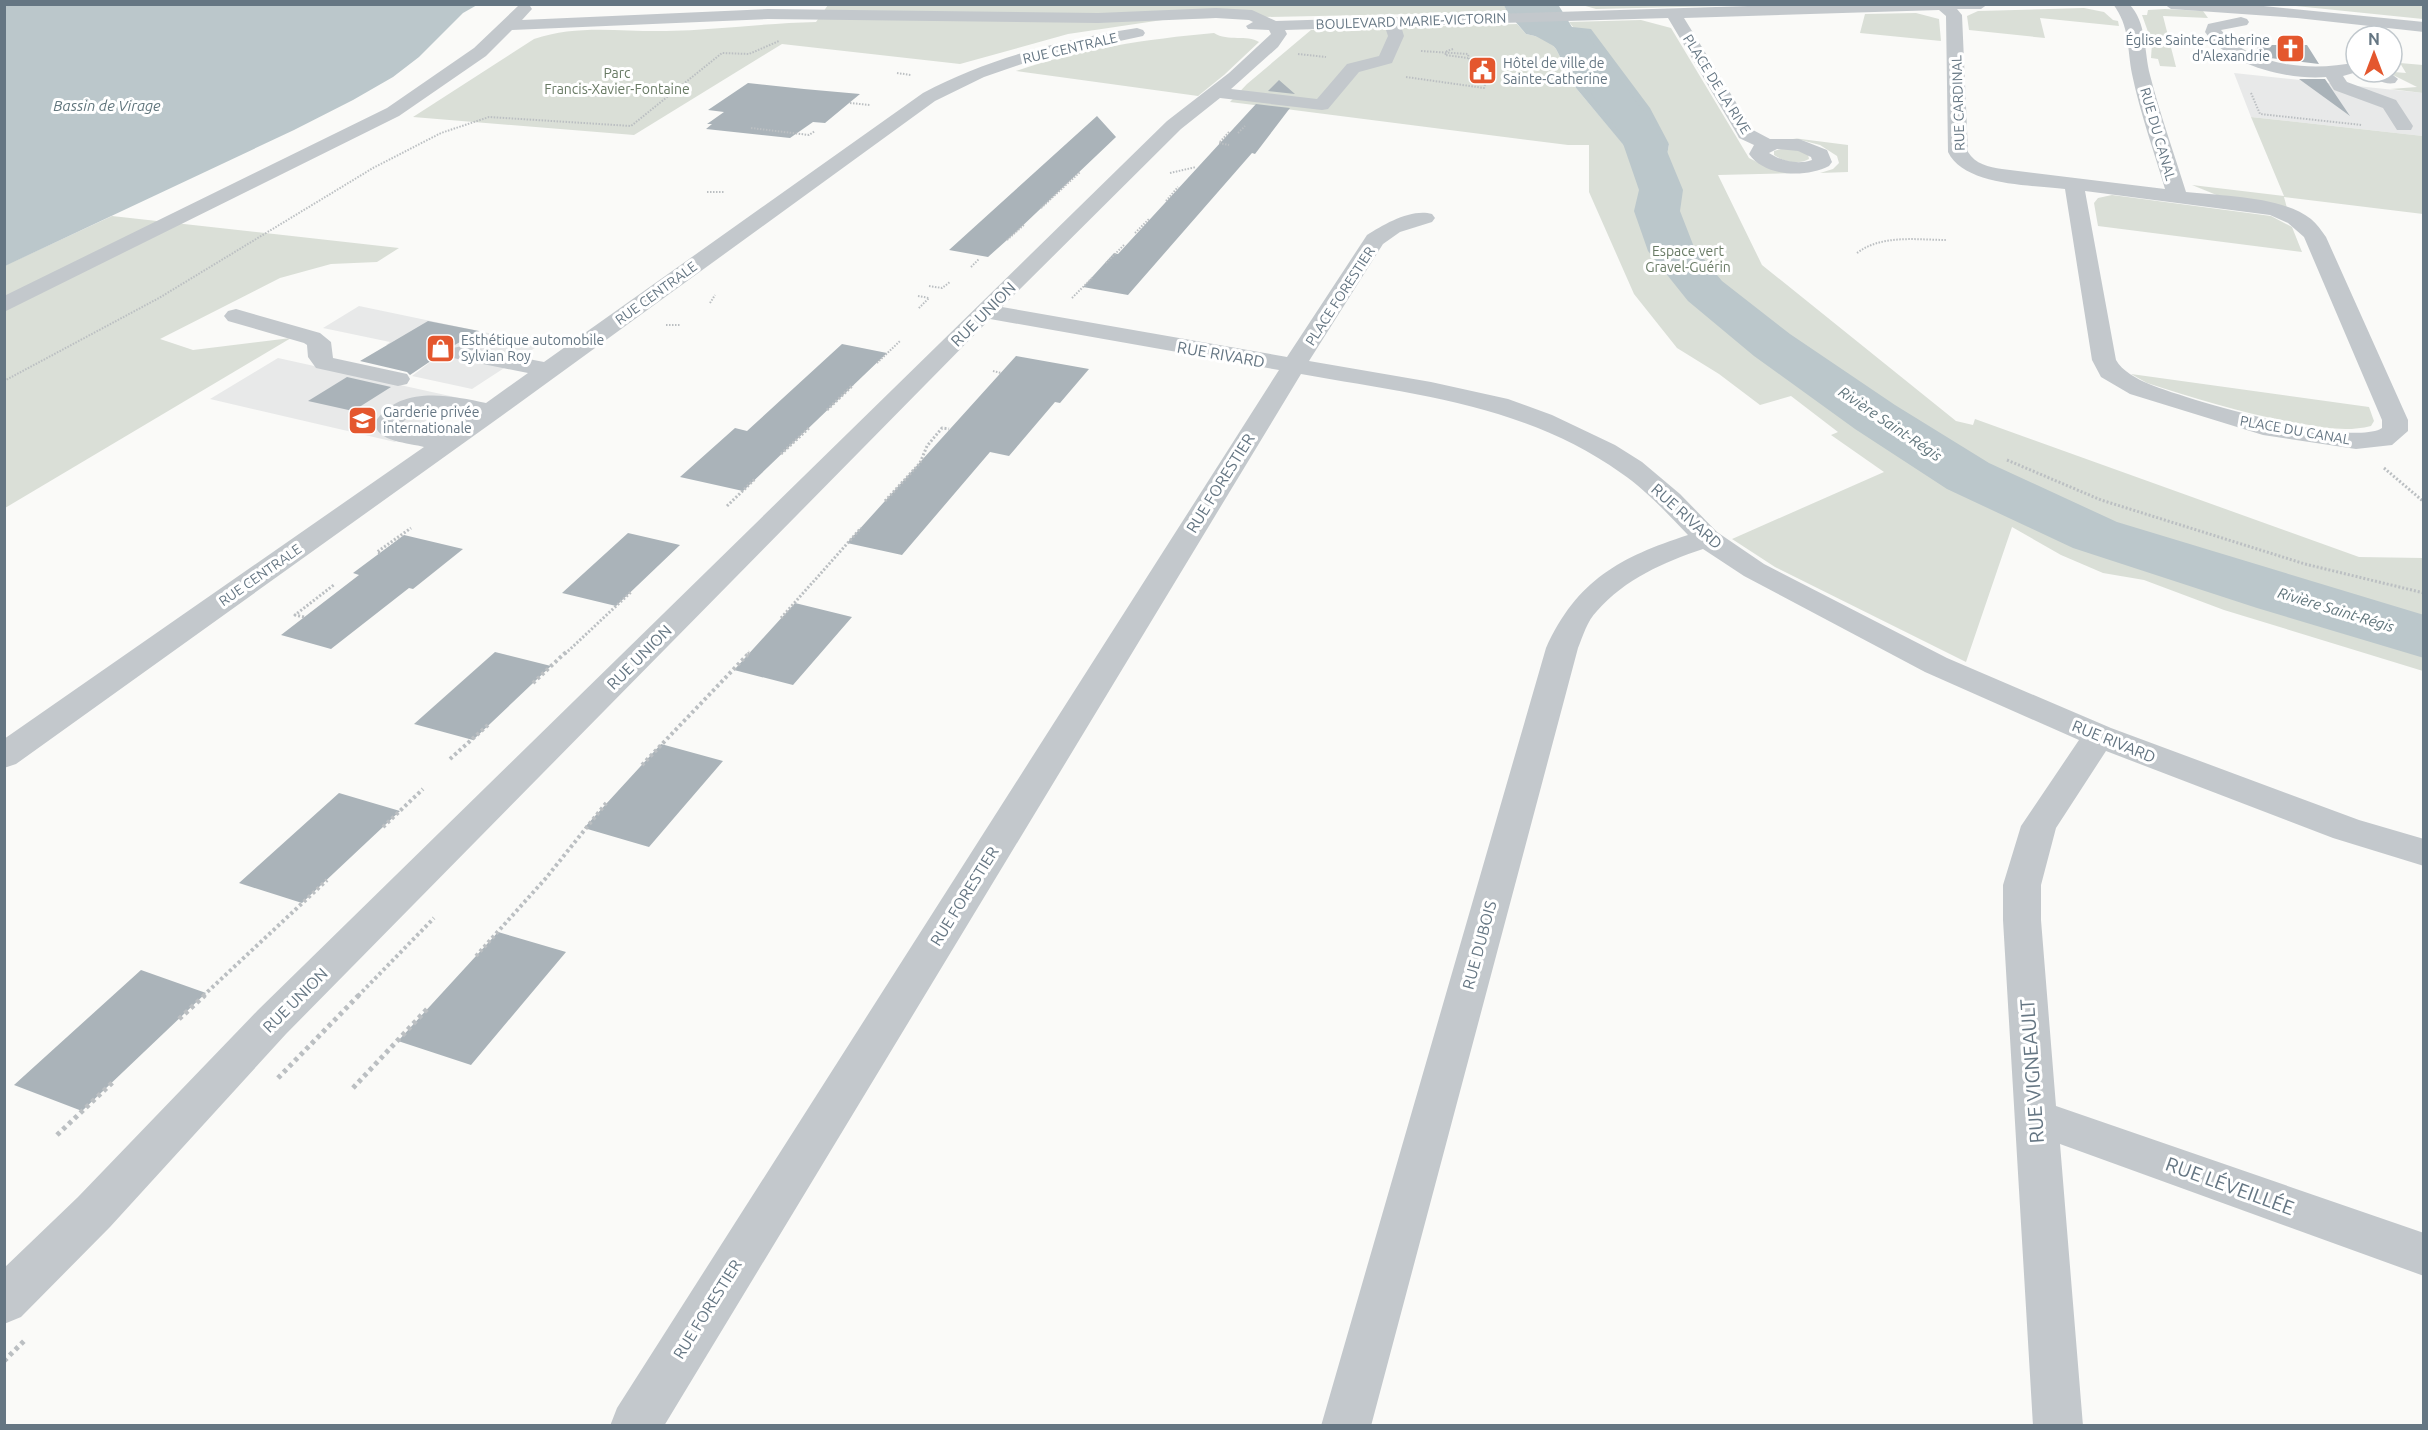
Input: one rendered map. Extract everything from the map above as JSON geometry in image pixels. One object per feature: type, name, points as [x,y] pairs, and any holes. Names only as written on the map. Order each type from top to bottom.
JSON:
[{"type":"street","points":[[4,305],[371,124],[440,81],[480,52],[529,4]]},
{"type":"street","name":"BOULEVARD MARIE-VICTORIN","points":[[1274,25],[1981,4]]},
{"type":"street","name":"RUE DU CANAL","points":[[2120,4],[2128,12],[2136,33],[2141,74],[2177,196]]},
{"type":"street","points":[[2171,4],[2226,7],[2317,21],[2424,27]]},
{"type":"street","name":"RUE CARDINAL","points":[[1944,6],[1954,15],[1960,157],[1973,167],[1993,173],[2074,184]]},
{"type":"street","points":[[2226,7],[2241,22]]},
{"type":"street","points":[[508,25],[768,14],[1098,18],[1208,13],[1247,14],[1274,25]]},
{"type":"street","name":"PLACE DE LA RIVE","points":[[1673,14],[1746,134],[1768,145]]},
{"type":"street","points":[[2340,34],[2317,21],[2294,29],[2241,22],[2214,27],[2213,32],[2241,54],[2261,63],[2288,68],[2344,71]]},
{"type":"street","points":[[1216,92],[1322,105],[1353,68],[1386,59],[1396,36],[1392,22]]},
{"type":"street","name":"RUE UNION","points":[[4,1301],[94,1212],[280,1014],[986,311],[1179,120],[1272,44],[1279,34],[1274,25]]},
{"type":"street","name":"RUE CENTRALE","points":[[4,756],[446,444],[929,97],[956,83],[1016,60],[1102,39],[1175,29],[1274,25]]},
{"type":"street","points":[[2332,72],[2340,86],[2390,104],[2404,126]]},
{"type":"street","name":"PLACE DU CANAL","points":[[2074,184],[2177,196],[2275,210],[2294,217],[2311,229],[2395,420],[2395,431],[2383,439],[2356,441],[2264,427],[2153,394],[2110,372],[2104,360],[2074,184]]},
{"type":"street","name":"PLACE FORESTIER","points":[[1293,367],[1375,240],[1393,228],[1425,218]]},
{"type":"street","name":"RUE RIVARD","points":[[986,311],[1474,399],[1543,420],[1606,451],[1632,468],[1670,500],[1707,538],[1754,570],[1887,640],[2099,736],[2305,814],[2424,853]]},
{"type":"street","points":[[236,316],[299,333],[328,336],[320,357],[325,363],[398,379]]},
{"type":"street","points":[[462,353],[548,370]]},
{"type":"street","name":"RUE FORESTIER","points":[[634,1425],[1293,367]]},
{"type":"street","points":[[446,444],[394,432],[388,427],[388,422],[402,410],[437,402],[490,412]]},
{"type":"street","name":"RUE DUBOIS","points":[[1346,1425],[1562,648],[1573,623],[1586,604],[1631,567],[1661,553],[1707,538]]},
{"type":"street","name":"RUE VIGNEAULT","points":[[2058,1425],[2022,920],[2022,885],[2039,826],[2099,736]]},
{"type":"street","name":"RUE LÉVEILLÉE","points":[[2036,1117],[2424,1255]]},
{"type":"path","points":[[4,381],[159,298],[354,180],[441,133],[469,121],[489,117],[630,126],[722,53],[749,54],[787,37]]},
{"type":"path","points":[[1444,53],[1453,49]]},
{"type":"path","points":[[1419,51],[1468,54],[1469,59]]},
{"type":"path","points":[[1297,54],[1330,57]]},
{"type":"path","points":[[1411,71],[1408,78],[1484,88],[1486,81]]},
{"type":"path","points":[[2251,93],[2260,114],[2368,126]]},
{"type":"path","points":[[1238,134],[1245,126]]},
{"type":"path","points":[[751,128],[809,135],[814,131]]},
{"type":"path","points":[[1229,132],[1219,143],[1229,145]]},
{"type":"path","points":[[788,137],[794,133]]},
{"type":"path","points":[[1170,173],[1196,167]]},
{"type":"path","points":[[1041,208],[1080,172]]},
{"type":"path","points":[[1166,201],[1178,187]]},
{"type":"path","points":[[707,192],[724,192]]},
{"type":"path","points":[[1135,233],[1149,219]]},
{"type":"path","points":[[1007,240],[1025,224]]},
{"type":"path","points":[[1857,253],[1861,248],[1874,242],[1947,240]]},
{"type":"path","points":[[1106,263],[1124,245]]},
{"type":"path","points":[[971,267],[979,259]]},
{"type":"path","points":[[1072,298],[1092,278]]},
{"type":"path","points":[[929,286],[942,288],[951,282]]},
{"type":"path","points":[[710,303],[715,295]]},
{"type":"path","points":[[918,296],[929,298],[918,309]]},
{"type":"path","points":[[664,324],[680,325]]},
{"type":"path","points":[[877,363],[900,340]]},
{"type":"path","points":[[993,371],[1001,373]]},
{"type":"path","points":[[826,410],[854,385]]},
{"type":"path","points":[[782,454],[809,428]]},
{"type":"path","points":[[885,501],[920,463],[927,446],[942,428],[949,429]]},
{"type":"path","points":[[2007,460],[2101,500],[2305,564],[2424,593]]},
{"type":"path","points":[[2382,466],[2424,502]]},
{"type":"path","points":[[727,506],[755,479]]},
{"type":"path","points":[[380,553],[377,552],[411,528]]},
{"type":"path","points":[[781,618],[861,528]]},
{"type":"path","points":[[304,617],[295,615],[335,584]]},
{"type":"path","points":[[533,683],[631,592]]},
{"type":"path","points":[[642,765],[750,652]]},
{"type":"path","points":[[450,759],[489,724]]},
{"type":"path","points":[[383,827],[423,789]]},
{"type":"path","points":[[476,956],[546,878],[607,802]]},
{"type":"path","points":[[179,1019],[327,880]]},
{"type":"path","points":[[353,1088],[429,1007]]},
{"type":"path","points":[[57,1135],[113,1082]]},
{"type":"shaded area","points":[[2234,73],[2423,93],[2423,136],[2251,117]]},
{"type":"shaded area","points":[[359,306],[541,344],[472,389],[412,376],[438,356],[386,345],[390,342],[323,328]]},
{"type":"shaded area","name":"Garderie privée internationale","points":[[278,358],[459,398],[395,442],[210,399]]},
{"type":"green space","name":"Parc Francis-Xavier-Fontaine","points":[[1504,4],[1507,12],[1169,19],[1068,34],[960,64],[782,44],[634,135],[413,117],[534,39],[550,34],[583,30],[685,30],[816,22],[828,5]]},
{"type":"green space","points":[[1582,4],[1761,5],[1596,9]]},
{"type":"green space","points":[[2286,5],[2423,5],[2423,19]]},
{"type":"green space","points":[[2084,8],[2104,12],[2113,20],[2118,21],[2119,26],[2040,18],[2045,38],[1969,30],[1967,16],[1978,11]]},
{"type":"green space","points":[[2148,10],[2203,11],[2208,18],[2163,16],[2176,67],[2160,66],[2158,59],[2151,58],[2152,43],[2142,15],[2147,15]]},
{"type":"green space","points":[[1916,13],[1939,19],[1941,41],[1860,33],[1865,14]]},
{"type":"green space","name":"Espace vert Gravel-Guérin","points":[[1641,20],[1671,28],[1749,158],[1769,168],[1796,173],[1718,175],[1762,265],[1956,421],[1973,425],[1975,419],[2359,557],[2423,558],[2423,671],[2224,610],[2144,580],[2103,573],[2061,555],[2012,527],[1966,662],[1775,567],[1732,539],[1884,472],[1831,435],[1838,432],[1791,396],[1760,405],[1719,374],[1677,348],[1634,294],[1589,192],[1589,145],[1568,145],[1230,102],[1247,84],[1311,30],[1517,24],[1526,34],[1548,39],[1556,49],[1576,88],[1661,189],[1669,144],[1569,22]]},
{"type":"green space","points":[[1214,33],[1225,37],[1249,38],[1259,42],[1198,96],[1016,71],[1040,63],[1114,46]]},
{"type":"green space","points":[[2404,63],[2423,65],[2423,93],[2390,89],[2417,87],[2404,80],[2404,73],[2406,73]]},
{"type":"green space","points":[[2251,117],[2423,136],[2423,214],[2284,197],[2287,208],[2219,196],[2192,185],[2284,196]]},
{"type":"green space","points":[[1793,138],[1848,145],[1848,172],[1820,173],[1833,169],[1839,163],[1837,156],[1820,145]]},
{"type":"green space","points":[[1793,149],[1808,154],[1809,159],[1791,162],[1774,155],[1774,151]]},
{"type":"green space","points":[[2112,195],[2271,216],[2292,227],[2302,252],[2098,226],[2094,203],[2098,198]]},
{"type":"green space","points":[[112,216],[399,248],[377,262],[331,264],[280,278],[160,339],[193,350],[291,338],[5,508],[4,266]]},
{"type":"green space","points":[[2131,374],[2369,407],[2374,421],[2371,426],[2345,429],[2283,420],[2243,412],[2186,395],[2147,383]]},
{"type":"water","name":"Bassin de Virage","points":[[4,5],[477,5],[463,13],[419,57],[393,77],[353,100],[5,266]]},
{"type":"water","points":[[1504,5],[1562,5],[1559,6],[1572,27],[1591,29],[1650,108],[1669,144],[1661,190],[1576,88],[1556,49],[1548,39],[1526,34],[1507,12]]},
{"type":"building","points":[[2253,45],[2307,45],[2319,64],[2270,58]]},
{"type":"building","points":[[2299,79],[2325,79],[2350,116]]},
{"type":"building","points":[[1279,80],[1295,94],[1268,91]]},
{"type":"building","points":[[748,83],[860,94],[825,123],[813,122],[790,138],[706,129],[712,124],[707,124],[724,112],[708,110]]},
{"type":"building","points":[[1256,104],[1290,108],[1255,154],[1252,153],[1128,295],[1083,287],[1114,253],[1118,254]]},
{"type":"building","points":[[1097,116],[1116,137],[1016,232],[988,257],[949,250]]},
{"type":"building","points":[[428,321],[479,331],[410,375],[407,372],[360,361]]},
{"type":"building","points":[[842,344],[887,353],[743,491],[680,477],[735,428],[747,431]]},
{"type":"building","points":[[1016,356],[1089,369],[1060,403],[1055,402],[1009,456],[990,452],[902,555],[847,543]]},
{"type":"building","points":[[347,377],[391,387],[353,411],[308,401]]},
{"type":"building","points":[[628,533],[680,545],[616,606],[562,593]]},
{"type":"building","points":[[404,535],[463,549],[331,649],[281,635],[359,575],[353,573]]},
{"type":"building","points":[[795,603],[852,617],[793,685],[734,670]]},
{"type":"building","points":[[495,652],[551,666],[473,740],[414,724]]},
{"type":"building","points":[[661,744],[723,761],[649,847],[584,828]]},
{"type":"building","points":[[339,793],[400,811],[302,903],[239,883]]},
{"type":"building","points":[[498,932],[566,952],[471,1065],[398,1041]]},
{"type":"building","points":[[141,970],[206,993],[82,1111],[14,1085]]},
{"type":"waterway","name":"Rivière Saint-Régis","points":[[1529,4],[1529,8],[1544,27],[1572,41],[1639,132],[1661,190],[1657,211],[1672,251],[1705,291],[1772,345],[1875,417],[1968,476],[2095,535],[2424,637]]},
{"type":"place","name":"Église Sainte-Catherine d'Alexandrie","points":[[2291,48]]},
{"type":"place","name":"Hôtel de ville de Sainte-Catherine","points":[[1482,71]]},
{"type":"place","name":"Esthétique automobile Sylvian Roy","points":[[440,348]]},
{"type":"place","name":"Garderie privée internationale","points":[[362,420]]}]
